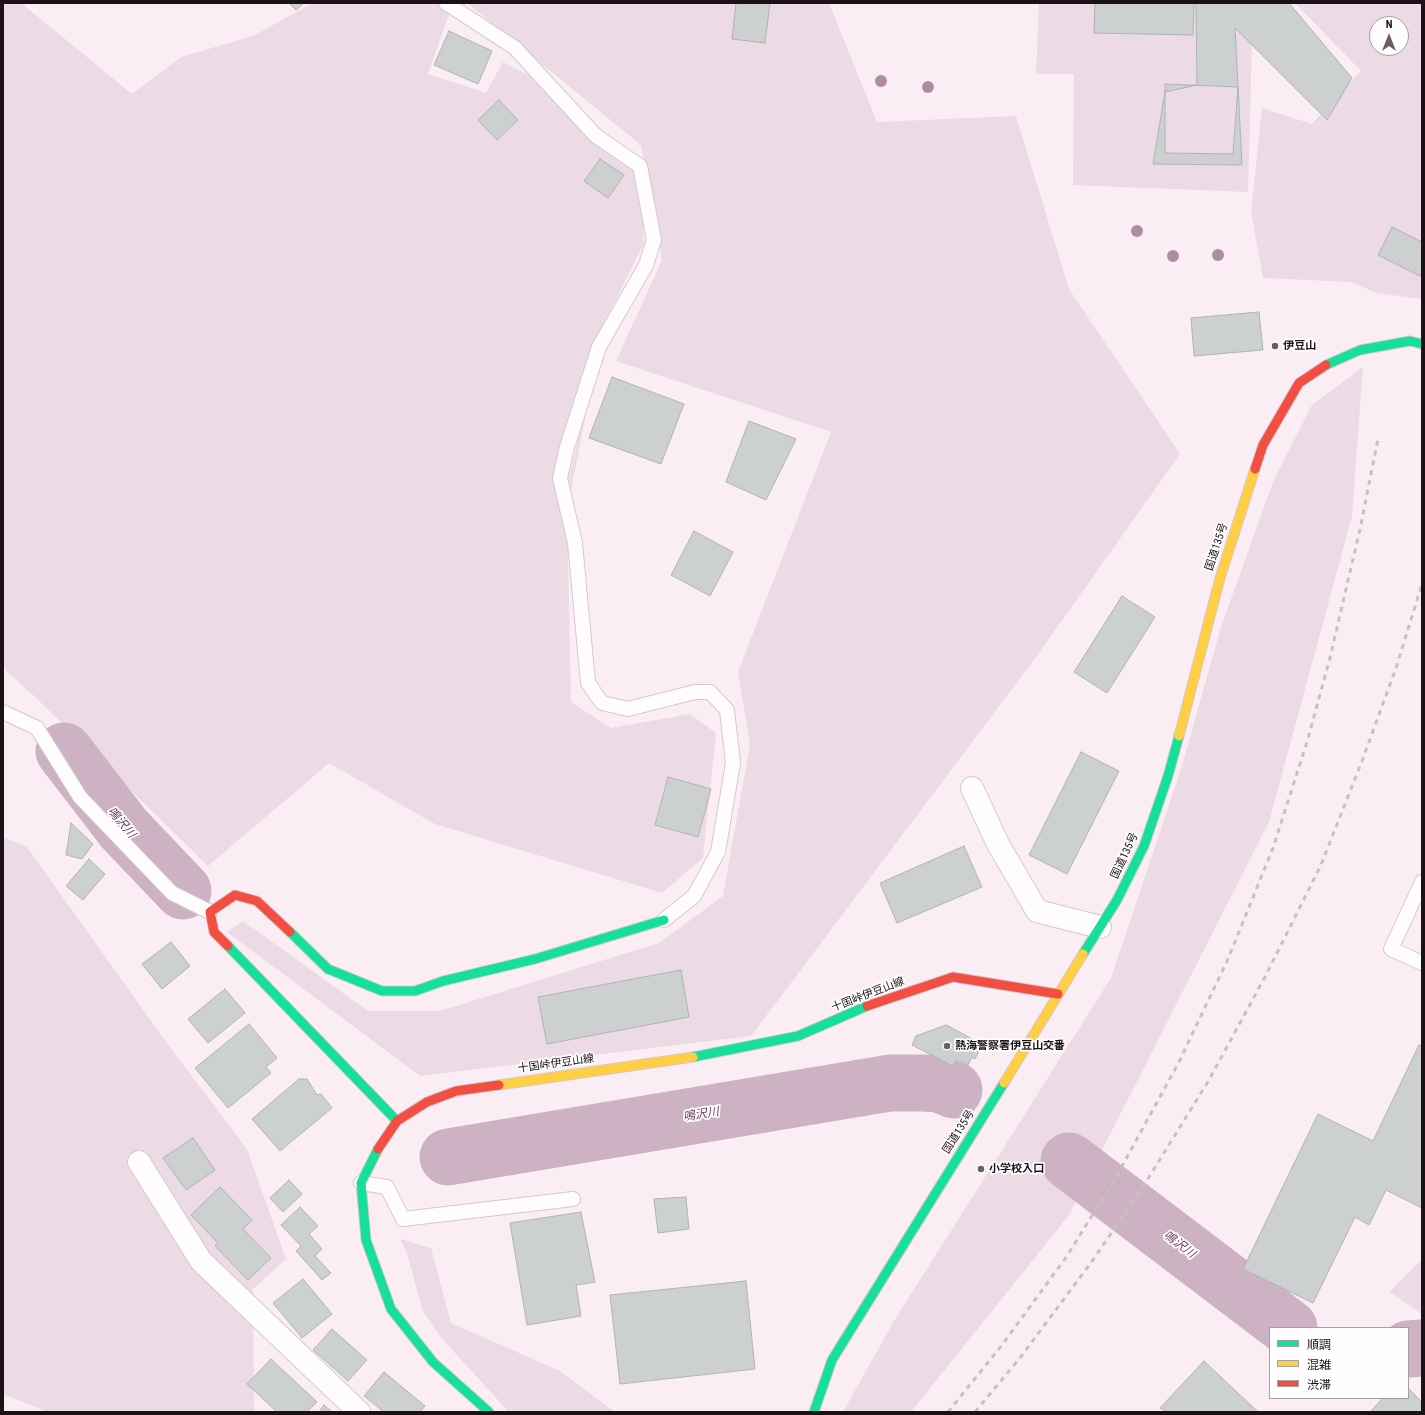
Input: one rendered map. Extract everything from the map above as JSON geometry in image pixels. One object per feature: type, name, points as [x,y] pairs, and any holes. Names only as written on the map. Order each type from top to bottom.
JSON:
[{"type":"main road","name":"国道135号","points":[[814,1412],[832,1360],[1117,900],[1144,846],[1165,783],[1194,680],[1220,578],[1263,445],[1299,383],[1324,365],[1360,350],[1410,341],[1422,344]]},
{"type":"main road","points":[[397,1121],[214,932],[210,912],[235,895],[257,901],[328,969],[382,991],[415,991],[443,981],[535,959],[664,920]]},
{"type":"main road","name":"十国峠伊豆山線","points":[[361,1183],[376,1152],[397,1121],[427,1102],[456,1091],[704,1055],[798,1036],[877,1002],[953,977],[1058,994]]},
{"type":"main road","points":[[361,1183],[366,1240],[391,1309],[433,1362],[489,1412]]},
{"type":"street","points":[[972,788],[998,844],[1037,911],[1100,927]]},
{"type":"street","points":[[139,1162],[202,1261],[359,1412]]},
{"type":"lane","points":[[446,3],[515,48],[596,136],[640,166],[654,240],[646,265],[599,347],[567,447],[560,478],[575,543],[588,683],[602,703],[628,709],[695,692],[710,692],[727,710],[733,763],[718,852],[694,896],[664,920]]},
{"type":"lane","points":[[3,712],[37,728],[80,797],[172,893],[210,912]]},
{"type":"lane","points":[[1422,882],[1391,949],[1422,964]]},
{"type":"lane","points":[[361,1183],[387,1187],[403,1219],[573,1199]]},
{"type":"shaded area","points":[[3,3],[21,3],[132,94],[181,57],[253,36],[313,3],[453,3],[428,74],[486,93],[503,62],[551,87],[640,166],[644,243],[591,349],[567,488],[599,347],[567,511],[571,702],[611,728],[690,714],[716,733],[703,858],[662,893],[435,824],[329,763],[208,866],[32,694],[3,668]]},
{"type":"shaded area","points":[[467,3],[829,3],[877,122],[1016,116],[1069,289],[1180,454],[1036,657],[751,1036],[420,1076],[227,932],[243,921],[368,1011],[440,1011],[659,943],[723,896],[750,744],[738,672],[831,432],[616,361],[662,260],[641,145]]},
{"type":"shaded area","points":[[1039,3],[1253,3],[1248,192],[1073,185],[1074,74],[1036,74]]},
{"type":"shaded area","points":[[1295,3],[1422,3],[1422,299],[1376,293],[1352,282],[1263,278],[1251,212],[1262,108],[1312,124],[1361,71]]},
{"type":"shaded area","points":[[1363,367],[1352,516],[1269,822],[1069,1215],[911,1412],[843,1412],[894,1321],[1111,978],[1182,766],[1221,627],[1273,482],[1312,405]]},
{"type":"shaded area","points":[[3,837],[27,847],[166,1042],[247,1149],[286,1259],[253,1289],[254,1412],[48,1412],[3,1394]]},
{"type":"shaded area","points":[[400,1239],[431,1248],[451,1323],[560,1371],[615,1412],[509,1412],[444,1341],[423,1312],[407,1253]]},
{"type":"shaded area","points":[[1422,1259],[1422,1314],[1389,1292]]},
{"type":"building","points":[[289,3],[304,3],[296,10]]},
{"type":"building","points":[[736,3],[770,3],[765,43],[732,39]]},
{"type":"building","points":[[1095,3],[1194,3],[1193,35],[1094,33]]},
{"type":"building","points":[[1196,3],[1289,3],[1352,78],[1327,120],[1235,28],[1242,165],[1153,164],[1165,92],[1197,85]]},
{"type":"building","points":[[449,31],[492,51],[478,84],[434,65]]},
{"type":"building","points":[[1165,84],[1238,87],[1233,154],[1165,153]]},
{"type":"building","points":[[499,100],[518,120],[497,140],[478,120]]},
{"type":"building","points":[[600,159],[624,175],[608,198],[584,181]]},
{"type":"building","points":[[1392,227],[1422,242],[1422,272],[1420,276],[1378,255]]},
{"type":"building","points":[[1259,312],[1263,350],[1194,356],[1191,318]]},
{"type":"building","points":[[612,377],[684,404],[661,464],[589,438]]},
{"type":"building","points":[[749,421],[796,439],[766,500],[726,482]]},
{"type":"building","points":[[694,531],[733,552],[710,596],[671,575]]},
{"type":"building","points":[[1122,596],[1155,617],[1107,693],[1074,672]]},
{"type":"building","points":[[1081,752],[1119,771],[1067,874],[1029,855]]},
{"type":"building","points":[[668,777],[711,789],[698,837],[655,825]]},
{"type":"building","points":[[71,823],[93,844],[82,859],[66,855]]},
{"type":"building","points":[[964,846],[982,887],[897,923],[880,883]]},
{"type":"building","points":[[89,859],[105,874],[83,900],[66,886]]},
{"type":"building","points":[[171,942],[190,966],[162,989],[142,964]]},
{"type":"building","points":[[681,970],[689,1017],[547,1044],[538,997]]},
{"type":"building","points":[[225,989],[245,1013],[208,1043],[188,1019]]},
{"type":"building","points":[[249,1024],[277,1058],[266,1067],[271,1073],[228,1108],[195,1068]]},
{"type":"building","points":[[946,1025],[982,1044],[975,1059],[972,1057],[968,1065],[957,1059],[953,1066],[912,1045],[916,1036]]},
{"type":"building","points":[[1419,1045],[1422,1046],[1422,1208],[1386,1190],[1369,1225],[1355,1217],[1313,1303],[1243,1269],[1318,1114],[1373,1141]]},
{"type":"building","points":[[299,1079],[307,1079],[317,1095],[321,1094],[332,1108],[280,1151],[252,1119]]},
{"type":"building","points":[[193,1138],[215,1170],[186,1190],[163,1158]]},
{"type":"building","points":[[289,1180],[302,1194],[283,1212],[270,1198]]},
{"type":"building","points":[[220,1187],[252,1220],[243,1229],[271,1258],[248,1280],[215,1246],[218,1243],[191,1215]]},
{"type":"building","points":[[686,1197],[689,1229],[658,1233],[654,1199]]},
{"type":"building","points":[[300,1207],[318,1226],[309,1234],[322,1249],[315,1256],[331,1273],[322,1280],[296,1251],[301,1246],[281,1225]]},
{"type":"building","points":[[581,1212],[595,1282],[576,1285],[581,1316],[527,1325],[510,1223]]},
{"type":"building","points":[[303,1279],[332,1314],[302,1338],[273,1303]]},
{"type":"building","points":[[746,1281],[755,1369],[620,1384],[610,1295]]},
{"type":"building","points":[[332,1329],[367,1360],[348,1381],[313,1350]]},
{"type":"building","points":[[271,1359],[317,1402],[307,1412],[277,1412],[247,1384]]},
{"type":"building","points":[[1204,1361],[1258,1412],[1168,1412],[1160,1408]]},
{"type":"building","points":[[384,1372],[425,1406],[420,1412],[384,1412],[364,1396]]},
{"type":"building","points":[[1409,1389],[1422,1402],[1422,1412],[1370,1412],[1382,1399],[1409,1399]]},
{"type":"building","points":[[324,1405],[332,1412],[319,1412]]},
{"type":"waterway","name":"鳴沢川","points":[[64,751],[124,829],[183,891]]},
{"type":"waterway","name":"鳴沢川","points":[[448,1157],[890,1083],[939,1084],[954,1090]]},
{"type":"waterway","name":"鳴沢川","points":[[1069,1161],[1288,1327]]},
{"type":"waterway","name":"鳴沢川","points":[[1409,1349],[1422,1348]]},
{"type":"railway","points":[[948,1412],[1002,1345],[1067,1256],[1116,1177],[1178,1064],[1228,959],[1273,848],[1307,742],[1330,658],[1360,529],[1378,439]]},
{"type":"railway","points":[[975,1412],[1020,1358],[1090,1264],[1141,1190],[1209,1080],[1266,975],[1321,865],[1362,761],[1396,668],[1422,584]]},
{"type":"traffic: fast","points":[[1326,365],[1360,350],[1410,341],[1422,344]]},
{"type":"traffic: fast","points":[[1083,954],[1117,900],[1144,846],[1168,776],[1179,736]]},
{"type":"traffic: fast","points":[[290,932],[328,969],[382,991],[415,991],[443,981],[535,959],[664,920]]},
{"type":"traffic: fast","points":[[228,946],[397,1121]]},
{"type":"traffic: fast","points":[[693,1057],[798,1036],[867,1006]]},
{"type":"traffic: fast","points":[[814,1412],[832,1360],[1004,1083]]},
{"type":"traffic: fast","points":[[378,1149],[361,1183],[366,1240],[391,1309],[433,1362],[489,1412]]},
{"type":"traffic: slow","points":[[1179,736],[1220,578],[1255,469]]},
{"type":"traffic: slow","points":[[1004,1083],[1083,954]]},
{"type":"traffic: slow","points":[[499,1085],[693,1057]]},
{"type":"traffic: jam","points":[[1255,469],[1263,445],[1299,383],[1326,365]]},
{"type":"traffic: jam","points":[[228,946],[214,932],[210,912],[235,895],[257,901],[290,932]]},
{"type":"traffic: jam","points":[[867,1006],[953,977],[1058,994]]},
{"type":"traffic: jam","points":[[378,1149],[397,1121],[427,1102],[456,1091],[499,1085]]},
{"type":"place","name":"伊豆山","points":[[1275,346]]},
{"type":"place","name":"熱海警察署伊豆山交番","points":[[947,1046]]},
{"type":"place","name":"小学校入口","points":[[981,1169]]}]
